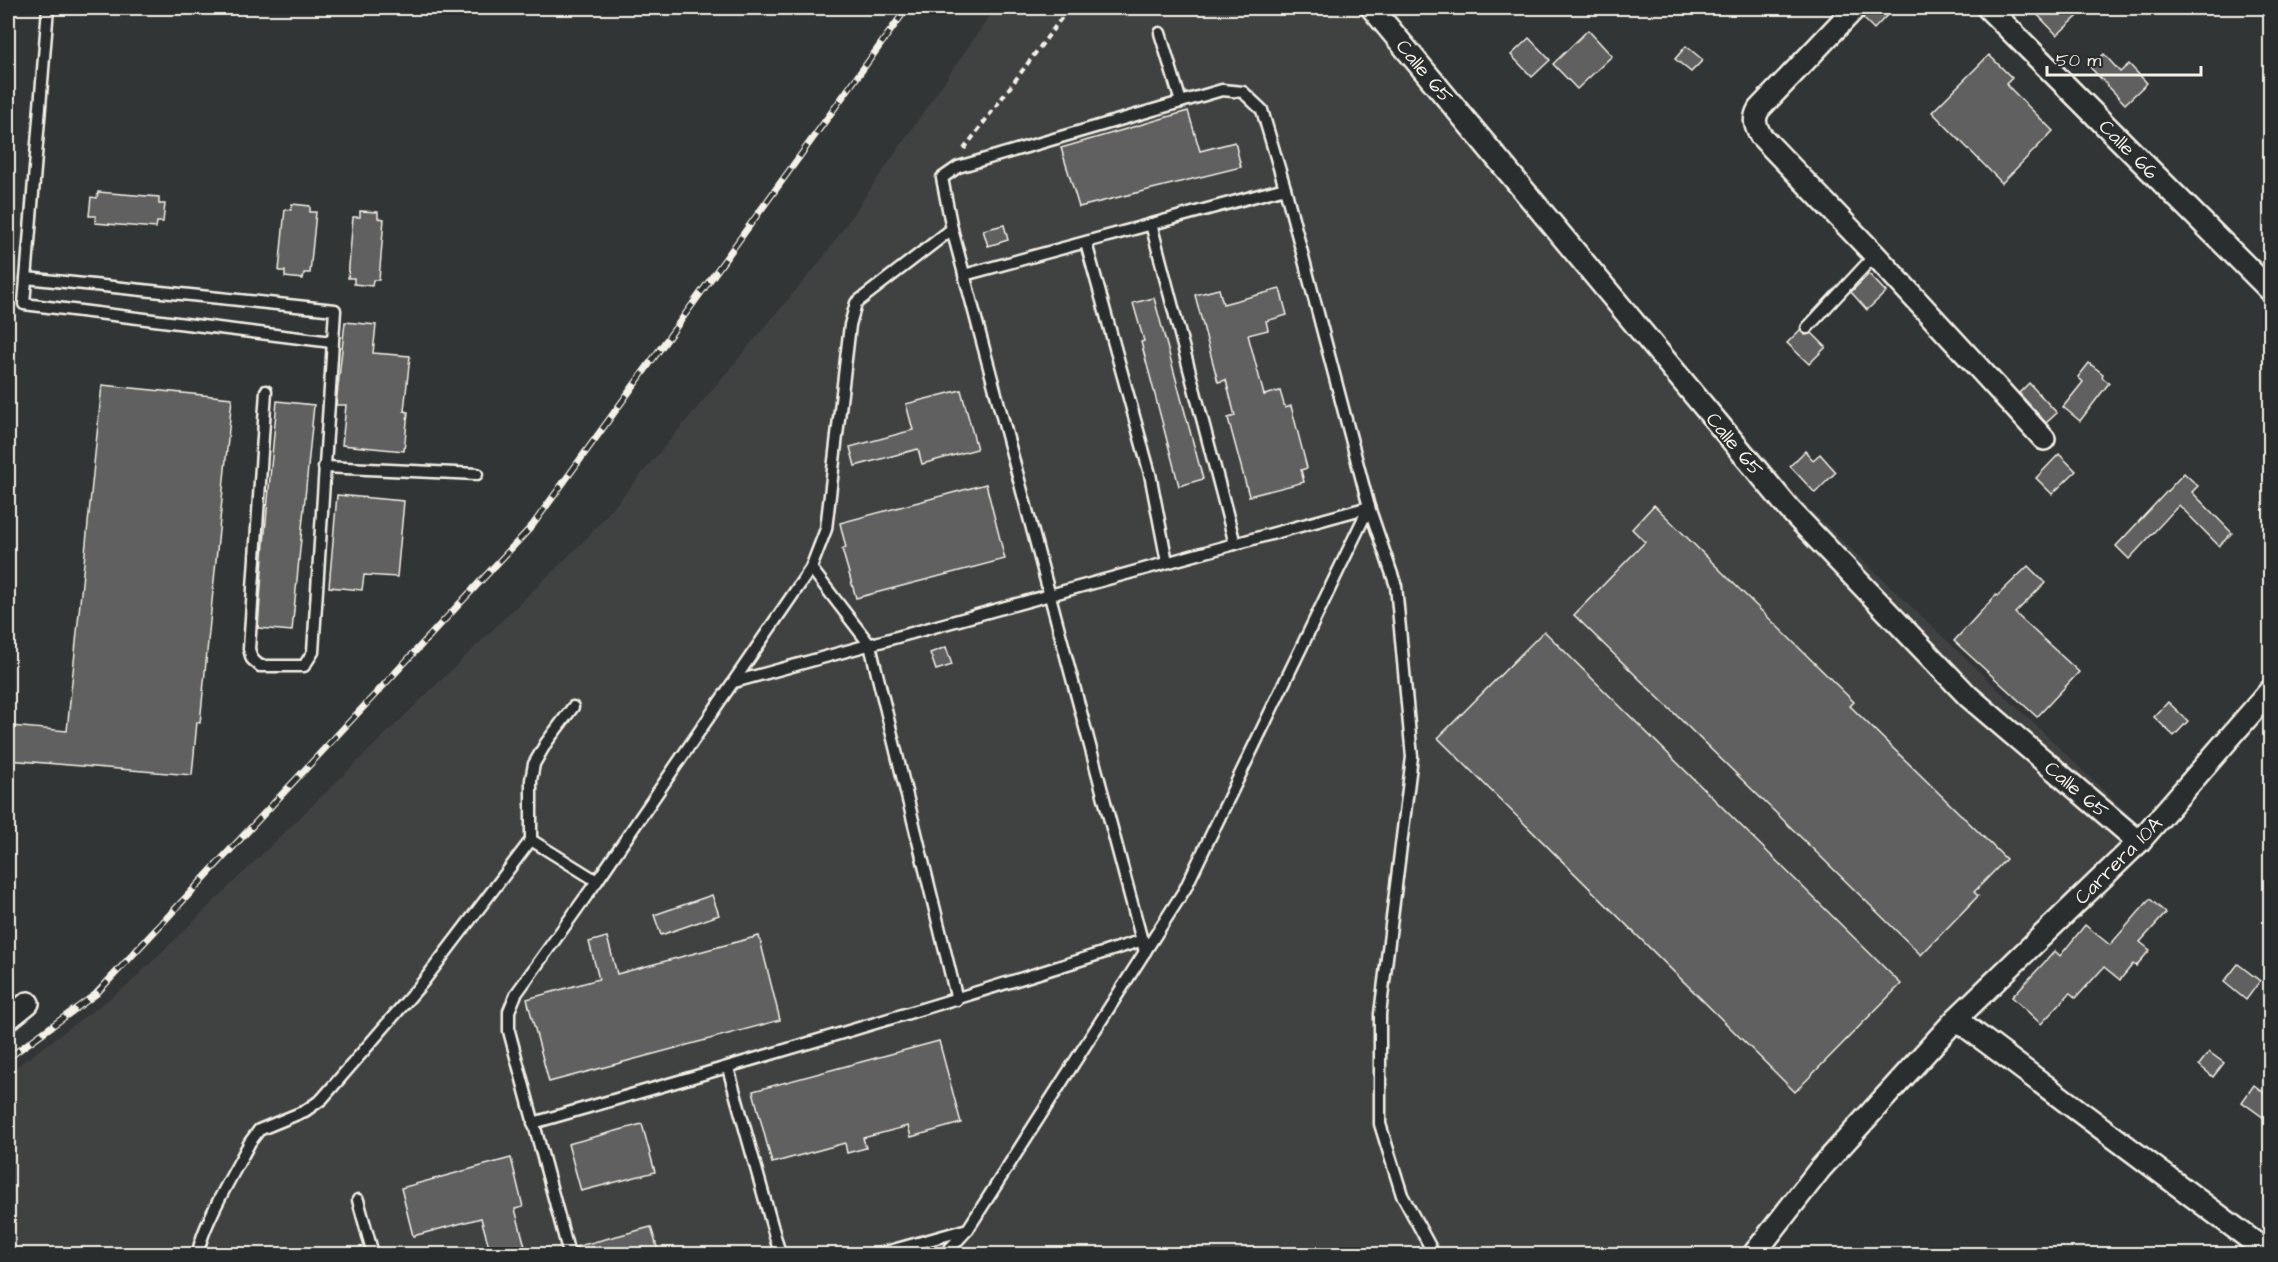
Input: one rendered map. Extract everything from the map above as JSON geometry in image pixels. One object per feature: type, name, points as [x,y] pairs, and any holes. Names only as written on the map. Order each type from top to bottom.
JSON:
[{"type":"street","name":"Calle 65","points":[[1372,8],[1790,510],[1968,696],[2139,842]]},
{"type":"street","points":[[1855,8],[1760,109],[1755,117],[1756,127],[1761,136],[1875,255],[2044,439]]},
{"type":"street","name":"Calle 66","points":[[1988,8],[2271,291]]},
{"type":"street","name":"Carrera 10A","points":[[1754,1254],[1820,1169],[1956,1019],[2139,842],[2271,691]]},
{"type":"street","points":[[8,1019],[28,1003]]},
{"type":"street","points":[[1956,1019],[2271,1254]]},
{"type":"lane","points":[[48,8],[24,304],[332,342]]},
{"type":"lane","points":[[1160,33],[1181,102]]},
{"type":"lane","points":[[1145,952],[964,275],[942,178],[958,167],[1222,90],[1243,92],[1262,110],[1285,188],[1369,507],[1396,586],[1412,756],[1380,1014],[1380,1124],[1402,1195],[1434,1254]]},
{"type":"lane","points":[[964,275],[1285,188]]},
{"type":"lane","points":[[1151,224],[1235,544]]},
{"type":"lane","points":[[569,1254],[509,1031],[509,1011],[516,994],[597,881],[811,568],[826,529],[849,325],[856,303],[952,229]]},
{"type":"lane","points":[[1086,243],[1150,474],[1167,562]]},
{"type":"lane","points":[[1807,328],[1875,255]]},
{"type":"lane","points":[[26,278],[335,310],[313,652],[304,666],[260,666],[252,659],[249,649],[266,391]]},
{"type":"lane","points":[[324,467],[477,474]]},
{"type":"lane","points":[[734,682],[1369,507]]},
{"type":"lane","points":[[945,1254],[968,1229],[1185,889],[1369,507]]},
{"type":"lane","points":[[811,568],[870,645],[957,1000]]},
{"type":"lane","points":[[198,1254],[199,1245],[249,1142],[260,1130],[305,1111],[322,1099],[423,982],[531,840],[531,780],[534,764],[546,743],[573,707]]},
{"type":"lane","points":[[531,840],[597,881]]},
{"type":"lane","points":[[533,1123],[957,1000],[1143,940]]},
{"type":"lane","points":[[728,1068],[780,1254]]},
{"type":"lane","points":[[358,1200],[373,1254]]},
{"type":"lane","points":[[879,1254],[968,1229]]},
{"type":"path","points":[[963,150],[1069,8]]},
{"type":"shaded area","points":[[995,8],[1386,8],[1803,503],[2143,828],[1971,1008],[1766,1254],[8,1254],[8,1073],[128,985],[590,535],[823,258]]},
{"type":"building","points":[[1869,8],[1894,8],[1874,29],[1863,18]]},
{"type":"building","points":[[2031,8],[2087,8],[2057,35]]},
{"type":"building","points":[[1588,30],[1612,56],[1577,89],[1553,64]]},
{"type":"building","points":[[1529,38],[1550,60],[1532,77],[1511,55]]},
{"type":"building","points":[[1686,46],[1703,60],[1691,72],[1675,59]]},
{"type":"building","points":[[2104,54],[2120,72],[2129,64],[2147,83],[2125,104],[2090,67]]},
{"type":"building","points":[[1989,55],[2012,78],[2006,84],[2053,131],[2002,183],[1932,112]]},
{"type":"building","points":[[1188,111],[1200,151],[1235,142],[1241,167],[1079,207],[1061,148]]},
{"type":"building","points":[[98,192],[159,197],[159,204],[165,204],[163,222],[157,222],[156,228],[95,223],[96,216],[89,216],[91,197],[97,198]]},
{"type":"building","points":[[292,204],[310,206],[310,212],[316,212],[310,273],[304,273],[303,279],[285,277],[285,271],[279,271],[285,209],[291,210]]},
{"type":"building","points":[[360,211],[378,212],[378,218],[384,219],[379,280],[373,280],[372,286],[354,284],[354,278],[348,278],[353,217],[360,217]]},
{"type":"building","points":[[1004,225],[1008,240],[988,246],[983,230]]},
{"type":"building","points":[[1869,274],[1886,292],[1867,310],[1851,292]]},
{"type":"building","points":[[1219,289],[1223,304],[1280,289],[1287,315],[1266,321],[1268,330],[1248,335],[1264,395],[1280,391],[1285,408],[1291,406],[1307,468],[1301,470],[1304,482],[1249,496],[1228,418],[1235,416],[1226,380],[1218,382],[1195,295]]},
{"type":"building","points":[[1154,298],[1203,479],[1179,486],[1133,303]]},
{"type":"building","points":[[345,322],[376,325],[373,353],[410,356],[404,411],[408,412],[404,451],[342,445],[346,405],[336,405]]},
{"type":"building","points":[[1800,330],[1805,335],[1812,333],[1826,347],[1809,364],[1787,343]]},
{"type":"building","points":[[2089,363],[2103,374],[2102,377],[2109,383],[2080,421],[2063,407],[2083,382],[2078,377]]},
{"type":"building","points":[[2029,383],[2057,413],[2046,423],[2019,393]]},
{"type":"building","points":[[102,385],[232,398],[200,723],[197,722],[192,775],[8,760],[11,726],[67,731]]},
{"type":"building","points":[[961,390],[977,449],[922,464],[918,449],[855,466],[850,447],[913,430],[906,404]]},
{"type":"building","points":[[277,401],[314,405],[292,631],[258,628]]},
{"type":"building","points":[[1805,451],[1813,460],[1820,454],[1836,472],[1815,493],[1790,466]]},
{"type":"building","points":[[2059,454],[2076,471],[2052,494],[2036,478]]},
{"type":"building","points":[[2184,473],[2198,486],[2192,492],[2232,533],[2219,546],[2179,505],[2129,559],[2116,546]]},
{"type":"building","points":[[986,484],[1005,559],[856,598],[842,549],[846,548],[840,523]]},
{"type":"building","points":[[337,495],[404,501],[397,577],[364,575],[362,590],[329,587]]},
{"type":"building","points":[[1654,505],[1854,702],[1850,706],[2006,859],[1974,892],[1978,896],[1921,955],[1574,615],[1645,542],[1632,529]]},
{"type":"building","points":[[2028,566],[2045,583],[2015,613],[2079,672],[2037,717],[1954,641],[1996,595]]},
{"type":"building","points":[[1544,631],[1901,984],[1795,1092],[1438,738]]},
{"type":"building","points":[[946,647],[952,665],[936,670],[930,653]]},
{"type":"building","points":[[2168,702],[2188,721],[2174,736],[2154,717]]},
{"type":"building","points":[[712,895],[719,915],[661,935],[654,915]]},
{"type":"building","points":[[2150,899],[2166,913],[2140,942],[2150,950],[2136,966],[2133,964],[2120,980],[2104,967],[2076,998],[2070,993],[2041,1024],[2012,997],[2055,951],[2060,956],[2085,925],[2110,945]]},
{"type":"building","points":[[759,936],[780,1020],[549,1082],[527,999],[599,979],[589,942],[607,937],[617,974]]},
{"type":"building","points":[[2238,964],[2260,981],[2246,1000],[2224,982]]},
{"type":"building","points":[[939,1041],[961,1123],[911,1137],[908,1126],[863,1138],[866,1148],[847,1153],[845,1143],[772,1163],[753,1091]]},
{"type":"building","points":[[2209,1052],[2224,1063],[2213,1077],[2199,1065]]},
{"type":"building","points":[[2254,1085],[2271,1098],[2271,1123],[2242,1102]]},
{"type":"building","points":[[642,1124],[655,1172],[581,1191],[568,1144]]},
{"type":"building","points":[[511,1158],[523,1207],[515,1209],[526,1250],[510,1254],[491,1254],[481,1218],[413,1236],[401,1188]]},
{"type":"building","points":[[651,1227],[659,1254],[576,1254],[575,1247]]},
{"type":"railway","points":[[8,1058],[96,994],[532,526],[907,8]]}]
